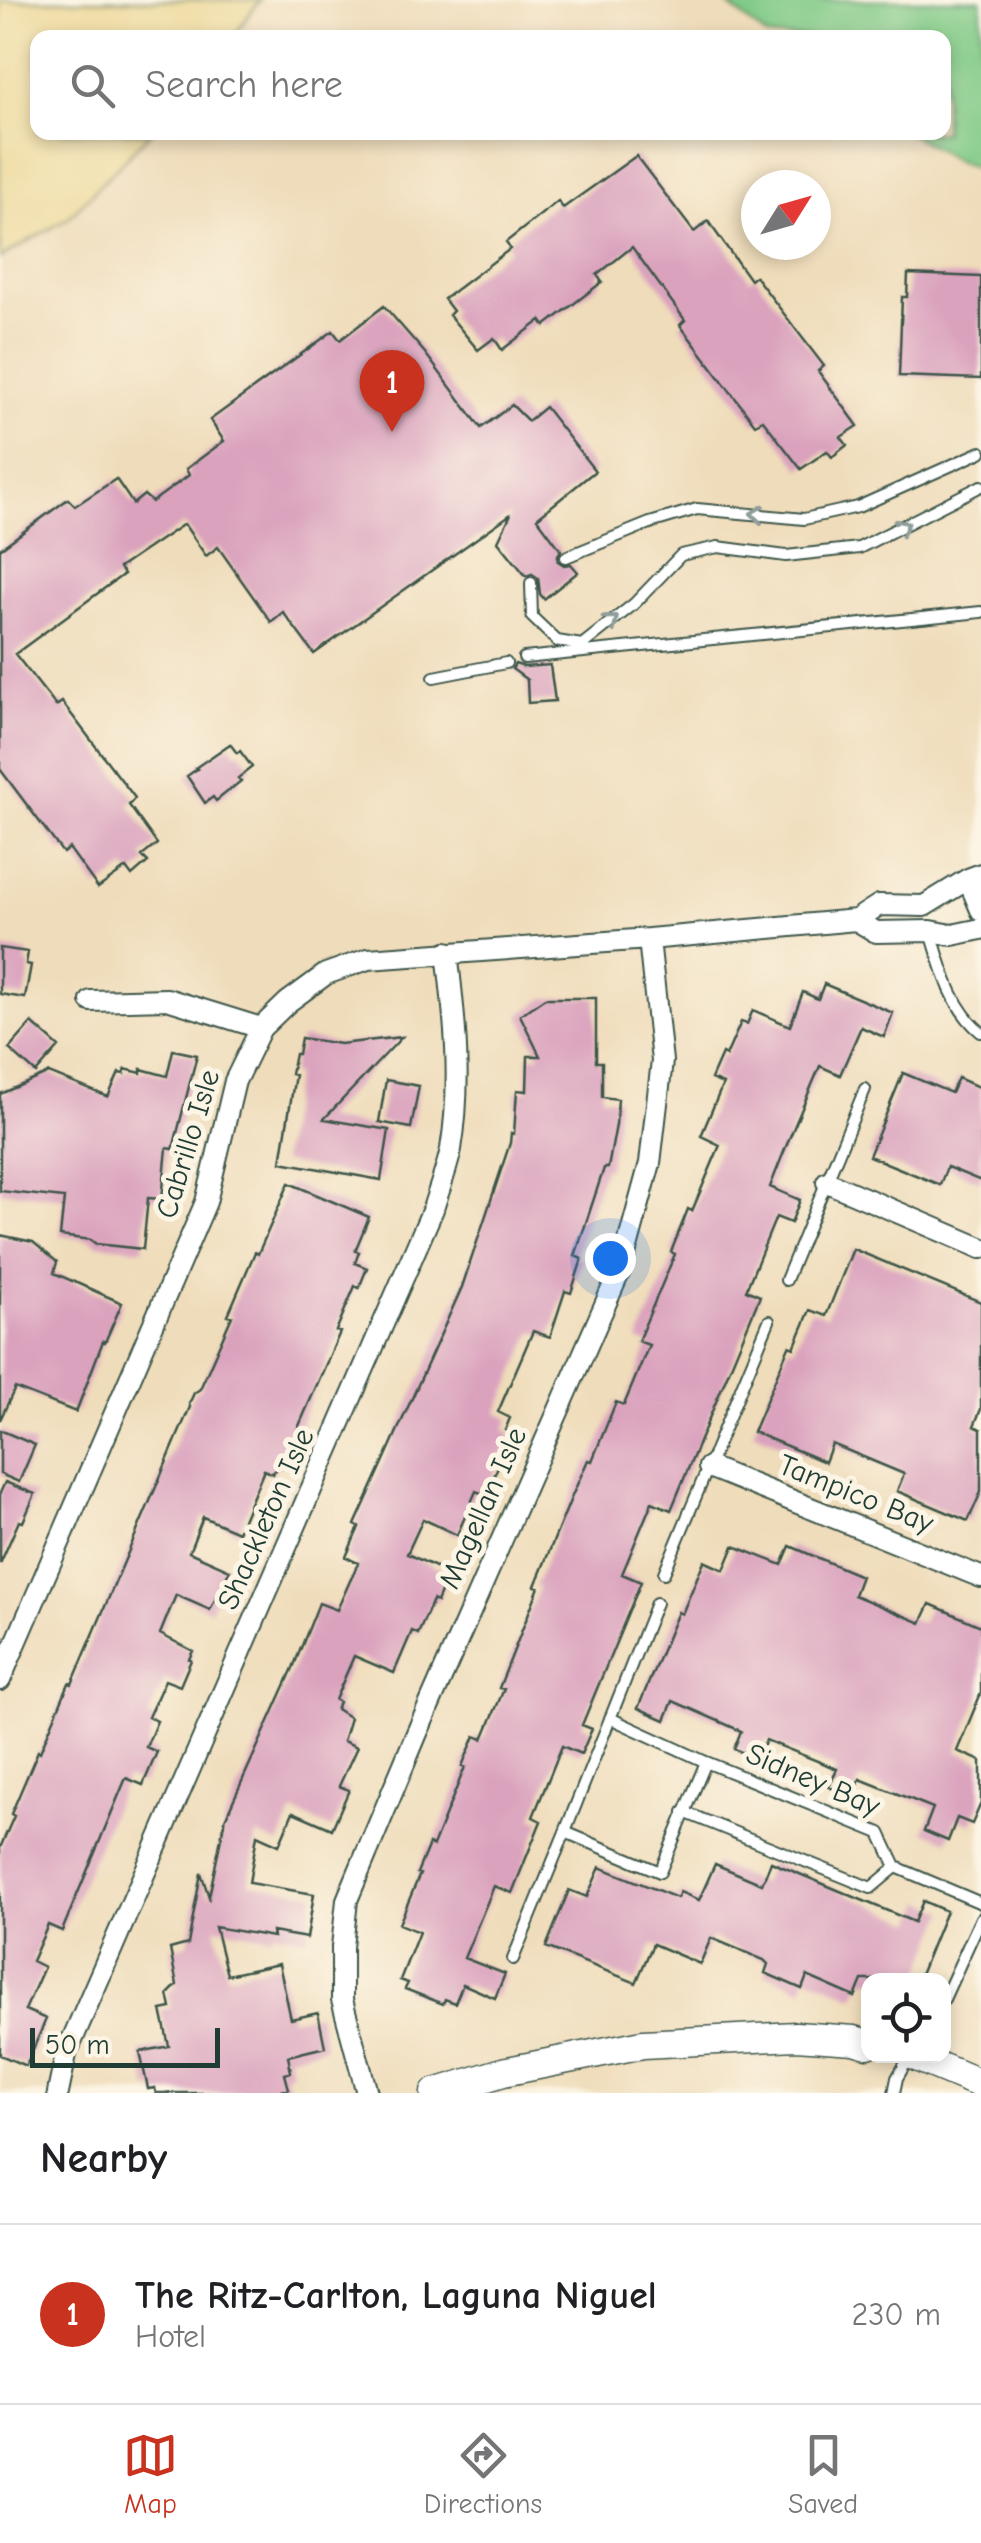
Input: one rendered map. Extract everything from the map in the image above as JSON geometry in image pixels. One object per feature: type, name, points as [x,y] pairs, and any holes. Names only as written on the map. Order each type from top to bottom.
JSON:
[{"type":"street","name":"Cabrillo Isle","points":[[0,1680],[206,1202],[235,1081],[261,1028],[288,1002],[326,974],[368,958],[856,920],[879,905],[924,906],[975,876]]},
{"type":"street","points":[[975,876],[981,910]]},
{"type":"street","points":[[924,906],[931,931]]},
{"type":"street","name":"Cabrillo Isle","points":[[856,920],[876,932],[931,931],[952,935],[981,929]]},
{"type":"street","name":"Magellan Isle","points":[[367,2093],[342,2000],[347,1900],[622,1266],[650,1163],[662,1061],[649,939]]},
{"type":"street","name":"Shackleton Isle","points":[[58,2093],[66,2054],[433,1209],[451,1151],[456,1095],[456,1032],[447,952]]},
{"type":"street","points":[[91,1001],[166,999],[261,1028]]},
{"type":"street","points":[[827,1182],[981,1248]]},
{"type":"street","name":"Tampico Bay","points":[[709,1466],[981,1577]]},
{"type":"street","points":[[435,2093],[503,2072],[642,2044],[796,2036],[861,2042]]},
{"type":"street","points":[[931,2063],[981,2084]]},
{"type":"lane","points":[[566,557],[650,522],[698,508],[804,519],[858,507],[981,452]]},
{"type":"lane","points":[[531,583],[532,617],[557,641],[582,646],[634,604],[682,556],[718,547],[786,556],[860,548],[981,486]]},
{"type":"lane","points":[[524,658],[981,612]]},
{"type":"lane","points":[[434,677],[506,663]]},
{"type":"lane","points":[[931,931],[947,984],[968,1022],[981,1032]]},
{"type":"lane","points":[[786,1280],[864,1089]]},
{"type":"lane","points":[[664,1572],[769,1320]]},
{"type":"lane","points":[[512,1959],[656,1602]]},
{"type":"lane","name":"Sidney Bay","points":[[610,1718],[706,1762],[880,1832],[896,1867]]},
{"type":"lane","points":[[565,1832],[660,1872],[706,1762]]},
{"type":"lane","points":[[684,1812],[872,1888],[896,1867],[981,1904]]},
{"type":"lane","points":[[951,1984],[981,1918]]},
{"type":"lane","points":[[894,2093],[897,2078],[908,2063]]},
{"type":"green space","points":[[723,0],[981,0],[981,170],[921,140],[951,140],[951,30],[759,30]]},
{"type":"sand","points":[[0,0],[260,0],[238,30],[30,30],[30,140],[143,140],[68,218],[0,258]]},
{"type":"building","points":[[636,156],[694,232],[708,221],[750,280],[755,276],[824,366],[818,371],[858,426],[841,437],[847,445],[832,457],[827,451],[801,469],[763,420],[755,424],[680,325],[685,320],[632,247],[597,275],[602,282],[545,326],[541,320],[502,350],[494,338],[478,350],[449,315],[453,311],[444,299],[510,249],[506,242],[558,201],[563,208]]},
{"type":"building","points":[[908,274],[981,277],[981,379],[899,376],[902,297],[907,297]]},
{"type":"building","points":[[384,306],[481,428],[512,405],[528,421],[545,407],[595,471],[537,518],[561,550],[558,561],[571,564],[578,572],[544,599],[538,578],[526,576],[498,541],[511,514],[314,654],[283,612],[271,622],[218,547],[206,556],[184,524],[119,568],[124,574],[15,654],[56,706],[62,702],[135,798],[129,805],[157,844],[142,856],[148,862],[132,876],[126,868],[98,888],[69,848],[63,853],[0,769],[0,549],[68,499],[75,506],[116,479],[133,504],[144,495],[152,502],[189,475],[186,469],[224,441],[210,420],[333,331],[340,340]]},
{"type":"building","points":[[515,664],[550,665],[555,701],[528,703],[527,680],[512,669]]},
{"type":"building","points":[[230,744],[252,767],[216,801],[213,797],[205,803],[187,776]]},
{"type":"building","points":[[0,948],[28,952],[26,964],[31,965],[25,998],[0,994]]},
{"type":"building","points":[[824,984],[893,1013],[884,1037],[861,1027],[840,1075],[820,1066],[789,1139],[770,1187],[800,1200],[791,1223],[776,1217],[746,1290],[760,1296],[671,1510],[652,1502],[622,1574],[641,1582],[582,1725],[592,1729],[581,1754],[562,1746],[533,1817],[541,1821],[512,1893],[494,1886],[464,1958],[505,1974],[495,1998],[463,1984],[455,2003],[445,1999],[443,2004],[405,1989],[408,1983],[400,1980],[419,1932],[399,1924],[420,1874],[417,1873],[429,1844],[433,1846],[475,1736],[483,1739],[504,1689],[499,1688],[572,1496],[588,1460],[592,1461],[616,1402],[624,1405],[649,1345],[638,1341],[675,1254],[671,1252],[688,1209],[692,1211],[720,1145],[701,1136],[723,1084],[711,1079],[741,1022],[747,1024],[753,1010],[790,1026],[803,992],[818,999]]},
{"type":"building","points":[[545,998],[596,998],[596,1062],[602,1062],[602,1097],[618,1099],[608,1168],[604,1168],[575,1256],[582,1259],[571,1293],[565,1291],[550,1337],[533,1331],[498,1412],[510,1418],[505,1430],[512,1433],[486,1495],[476,1491],[457,1535],[423,1519],[407,1554],[449,1573],[418,1634],[412,1631],[394,1673],[354,1656],[335,1700],[339,1702],[336,1709],[350,1718],[343,1741],[357,1747],[339,1786],[349,1790],[332,1829],[293,1812],[279,1845],[257,1835],[249,1883],[314,1894],[307,1938],[272,1932],[273,1937],[215,1927],[227,1975],[279,1964],[291,2019],[318,2013],[325,2047],[288,2056],[291,2072],[285,2074],[289,2089],[272,2093],[156,2093],[155,2088],[148,2089],[140,2052],[169,2046],[161,2010],[171,2008],[168,1994],[177,1985],[170,1949],[188,1944],[201,1873],[209,1897],[225,1819],[319,1603],[337,1610],[358,1563],[346,1557],[359,1527],[355,1525],[462,1287],[511,1133],[514,1134],[517,1090],[527,1091],[528,1056],[540,1056],[520,1015]]},
{"type":"building","points":[[32,1023],[59,1047],[36,1073],[9,1049]]},
{"type":"building","points":[[402,1037],[324,1119],[389,1130],[381,1180],[281,1162],[295,1075],[291,1074],[301,1038],[340,1044]]},
{"type":"building","points":[[173,1050],[197,1055],[173,1149],[167,1148],[162,1199],[148,1198],[143,1249],[60,1236],[64,1198],[0,1191],[0,1094],[49,1073],[108,1097],[119,1073],[124,1074],[125,1069],[167,1076]]},
{"type":"building","points":[[903,1073],[951,1093],[958,1078],[981,1088],[981,1181],[947,1167],[940,1185],[869,1156]]},
{"type":"building","points":[[386,1080],[419,1086],[411,1128],[379,1122]]},
{"type":"building","points":[[289,1183],[369,1217],[355,1251],[359,1252],[355,1263],[367,1268],[359,1288],[355,1286],[336,1331],[340,1332],[281,1467],[277,1465],[273,1474],[264,1470],[238,1532],[203,1517],[189,1552],[230,1570],[210,1610],[176,1595],[160,1634],[193,1651],[191,1660],[180,1686],[165,1680],[148,1717],[157,1721],[146,1747],[157,1752],[143,1785],[126,1778],[62,1931],[48,1925],[32,1961],[44,1967],[25,2010],[46,2019],[26,2066],[0,2055],[0,1848],[38,1751],[69,1683],[72,1684],[189,1404],[200,1389],[255,1252],[258,1254]]},
{"type":"building","points":[[0,1235],[33,1242],[57,1262],[54,1273],[122,1303],[76,1412],[15,1388],[0,1420]]},
{"type":"building","points":[[853,1249],[981,1302],[981,1409],[974,1426],[981,1429],[981,1492],[968,1521],[897,1491],[904,1474],[832,1444],[825,1462],[753,1432],[789,1346],[794,1348],[810,1310],[826,1316]]},
{"type":"building","points":[[0,1430],[35,1445],[19,1482],[0,1474]]},
{"type":"building","points":[[5,1482],[35,1494],[0,1564],[0,1493]]},
{"type":"building","points":[[734,1546],[782,1565],[790,1546],[861,1576],[854,1595],[921,1623],[930,1604],[981,1626],[981,1693],[957,1751],[981,1761],[981,1803],[972,1824],[957,1818],[948,1841],[924,1831],[933,1808],[860,1779],[853,1797],[829,1787],[837,1769],[766,1740],[758,1759],[734,1749],[741,1731],[673,1701],[665,1720],[638,1708],[704,1561],[724,1570]]},
{"type":"building","points":[[771,1862],[914,1922],[923,1901],[946,1911],[921,1973],[861,1973],[855,1997],[807,1976],[802,1989],[765,1973],[768,1964],[764,1960],[711,1938],[700,1964],[653,1944],[636,1983],[546,1947],[569,1890],[587,1897],[600,1867],[677,1898],[680,1892],[699,1900],[715,1864],[762,1884]]},
{"type":"place","name":"The Ritz-Carlton, Laguna Niguel","points":[[392,432]]}]
